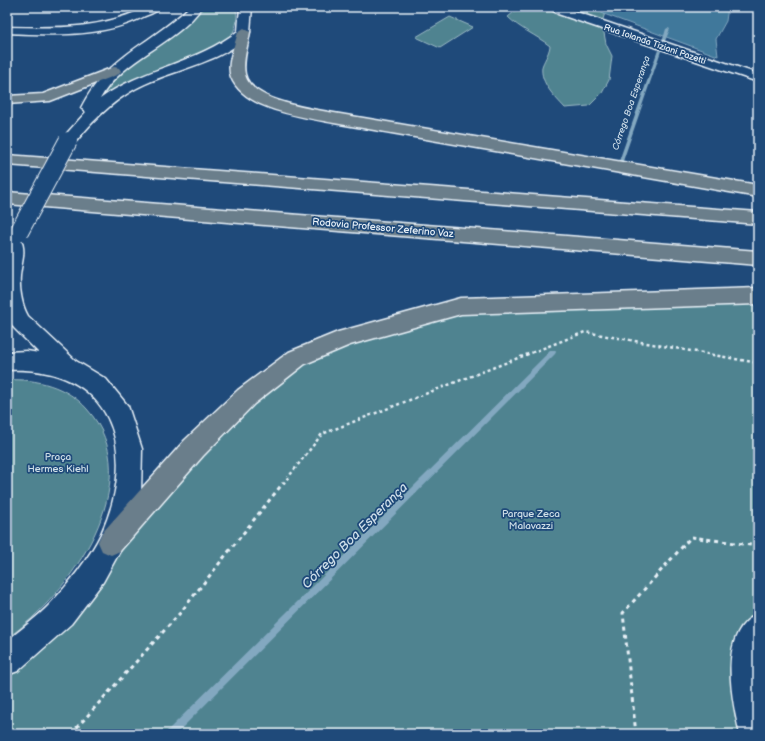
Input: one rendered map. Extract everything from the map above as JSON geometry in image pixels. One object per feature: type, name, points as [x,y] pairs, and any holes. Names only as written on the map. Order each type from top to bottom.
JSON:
[{"type":"highway","points":[[244,32],[237,67],[238,77],[244,87],[255,95],[272,103],[334,118],[758,191]]},
{"type":"highway","points":[[7,100],[45,98],[114,71]]},
{"type":"highway","points":[[7,160],[758,218]]},
{"type":"highway","name":"Rodovia Professor Zeferino Vaz","points":[[7,198],[758,258]]},
{"type":"highway","points":[[111,542],[194,448],[246,397],[297,358],[344,338],[461,306],[758,296]]},
{"type":"main road","points":[[9,660],[61,614],[93,572],[111,542],[128,493],[130,449],[120,413],[98,386],[68,368],[21,322],[13,309],[10,276],[14,261],[13,242],[68,141],[82,122],[93,98],[114,71],[174,29],[196,7]]},
{"type":"main road","points":[[82,122],[111,97],[130,85],[152,75],[214,53],[230,44],[244,32],[246,7]]},
{"type":"main road","points":[[7,361],[27,360],[68,368]]},
{"type":"street","points":[[7,30],[92,30],[131,20],[155,7]]},
{"type":"street","name":"Rua Iolanda Tiziani Pazetti","points":[[554,7],[562,12],[758,78]]},
{"type":"street","points":[[754,734],[745,695],[745,654],[754,630],[758,627]]},
{"type":"path","points":[[71,734],[180,613],[322,434],[585,332],[758,363]]},
{"type":"path","points":[[636,734],[623,613],[691,537],[758,546]]},
{"type":"green space","points":[[199,7],[235,7],[237,13],[236,25],[232,35],[220,48],[133,80],[116,88],[93,104],[100,94],[124,68],[180,30]]},
{"type":"green space","points":[[520,7],[607,7],[602,22],[606,44],[612,56],[609,80],[602,93],[589,106],[565,108],[549,89],[543,79],[542,67],[550,46],[508,17]]},
{"type":"green space","points":[[450,17],[473,27],[440,48],[416,37]]},
{"type":"green space","name":"Parque Zeca Malavazzi","points":[[758,296],[758,627],[754,734],[7,734],[7,664],[246,397],[345,338],[461,306]]},
{"type":"green space","name":"Praça Hermes Kiehl","points":[[7,380],[40,382],[61,390],[79,401],[87,409],[105,437],[110,469],[106,501],[95,534],[77,565],[55,594],[31,619],[7,638]]},
{"type":"water","points":[[585,7],[728,7],[726,21],[716,39],[718,56]]},
{"type":"waterway","name":"Córrego Boa Esperança","points":[[663,41],[668,29]]},
{"type":"waterway","name":"Córrego Boa Esperança","points":[[621,161],[659,51]]},
{"type":"waterway","name":"Córrego Boa Esperança","points":[[170,734],[553,352]]}]
